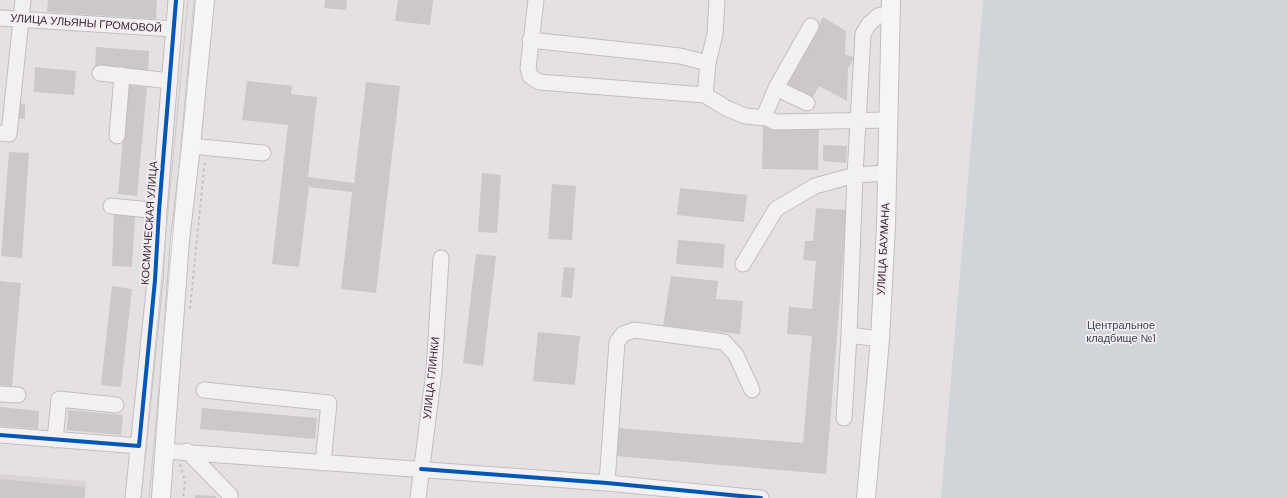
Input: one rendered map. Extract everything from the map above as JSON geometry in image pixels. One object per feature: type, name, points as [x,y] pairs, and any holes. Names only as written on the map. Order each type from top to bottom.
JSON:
[{"type":"main road","points":[[161,498],[176,451],[180,240],[199,147],[205,0]]},
{"type":"main road","name":"УЛИЦА БАУМАНА","points":[[866,498],[880,339],[887,173],[890,6]]},
{"type":"street","points":[[0,133],[9,134],[23,0]]},
{"type":"street","name":"КОСМИЧЕСКАЯ УЛИЦА","points":[[133,498],[155,280],[159,210],[176,0]]},
{"type":"street","points":[[536,0],[530,40],[528,68],[530,76],[539,82],[705,95],[726,108],[745,116],[767,118],[775,122],[858,122],[888,120]]},
{"type":"street","points":[[705,95],[708,63],[715,34],[717,0]]},
{"type":"street","points":[[844,418],[863,34],[869,24],[890,6]]},
{"type":"street","name":"УЛИЦА УЛЬЯНЫ ГРОМОВОЙ","points":[[0,18],[173,30]]},
{"type":"street","points":[[767,118],[766,112],[776,88],[812,26]]},
{"type":"street","points":[[530,40],[680,56],[708,63]]},
{"type":"street","points":[[100,73],[170,81]]},
{"type":"street","points":[[117,136],[122,75]]},
{"type":"street","points":[[776,88],[807,103]]},
{"type":"street","points":[[199,147],[263,153]]},
{"type":"street","points":[[743,264],[776,209],[815,186],[855,175],[887,173]]},
{"type":"street","points":[[111,206],[159,210]]},
{"type":"street","name":"УЛИЦА ГЛИНКИ","points":[[418,498],[434,371],[441,258]]},
{"type":"street","points":[[607,483],[616,342],[623,334],[634,330],[724,342],[736,355],[752,390]]},
{"type":"street","points":[[849,335],[880,339]]},
{"type":"street","points":[[204,390],[329,403],[323,463]]},
{"type":"street","points":[[0,394],[18,395]]},
{"type":"street","points":[[55,440],[59,399],[116,405]]},
{"type":"street","points":[[0,435],[139,446]]},
{"type":"street","points":[[176,451],[607,483],[761,498]]},
{"type":"street","points":[[176,451],[230,495],[230,498]]},
{"type":"path","points":[[190,314],[199,147]]},
{"type":"path","points":[[176,451],[185,480],[183,498]]},
{"type":"shaded area","points":[[0,474],[86,481],[85,498],[0,498]]},
{"type":"green space","name":"Центральное кладбище №1","points":[[983,0],[1287,0],[1287,498],[941,498]]},
{"type":"building","points":[[48,0],[157,0],[156,19],[47,12]]},
{"type":"building","points":[[325,0],[347,0],[346,10],[324,8]]},
{"type":"building","points":[[398,0],[433,0],[430,25],[395,21]]},
{"type":"building","points":[[823,17],[846,31],[845,54],[854,58],[848,68],[847,101],[819,86],[813,97],[787,85]]},
{"type":"building","points":[[96,47],[149,51],[148,71],[95,67]]},
{"type":"building","points":[[35,67],[76,71],[74,95],[34,92]]},
{"type":"building","points":[[247,81],[292,86],[291,94],[317,97],[308,177],[354,183],[366,82],[400,86],[376,293],[341,289],[352,192],[309,187],[299,267],[272,264],[288,125],[242,120]]},
{"type":"building","points":[[128,85],[147,87],[137,196],[118,194]]},
{"type":"building","points":[[15,103],[25,104],[25,119],[15,118]]},
{"type":"building","points":[[763,126],[819,128],[818,170],[762,169]]},
{"type":"building","points":[[823,145],[847,146],[846,163],[823,161]]},
{"type":"building","points":[[9,152],[29,153],[22,258],[1,256]]},
{"type":"building","points":[[482,173],[501,175],[497,233],[478,232]]},
{"type":"building","points":[[552,184],[576,186],[572,240],[548,239]]},
{"type":"building","points":[[680,188],[747,195],[744,222],[677,215]]},
{"type":"building","points":[[816,208],[847,210],[826,474],[616,456],[618,428],[803,443],[812,336],[787,334],[789,307],[812,309],[816,261],[803,260],[805,241],[813,241]]},
{"type":"building","points":[[114,213],[135,214],[132,267],[112,266]]},
{"type":"building","points":[[678,240],[725,244],[723,268],[676,264]]},
{"type":"building","points":[[476,254],[496,256],[483,366],[463,363]]},
{"type":"building","points":[[564,267],[575,268],[572,298],[561,297]]},
{"type":"building","points":[[671,276],[718,281],[716,299],[743,301],[740,334],[663,326]]},
{"type":"building","points":[[0,281],[21,283],[12,386],[0,385]]},
{"type":"building","points":[[112,286],[132,289],[121,387],[101,385]]},
{"type":"building","points":[[538,332],[580,336],[575,385],[533,381]]},
{"type":"building","points":[[0,407],[39,411],[38,429],[0,426]]},
{"type":"building","points":[[202,408],[317,418],[315,439],[200,429]]},
{"type":"building","points":[[68,410],[123,415],[121,435],[67,430]]},
{"type":"building","points":[[0,479],[85,487],[84,498],[0,498]]},
{"type":"building","points":[[195,495],[216,496],[216,498],[195,498]]},
{"type":"tram line","points":[[141,498],[188,0]]},
{"type":"tram line","points":[[149,498],[194,0]]},
{"type":"cycle path","points":[[0,435],[139,446],[155,280],[176,0]]},
{"type":"cycle path","points":[[421,469],[607,483],[761,498]]}]
